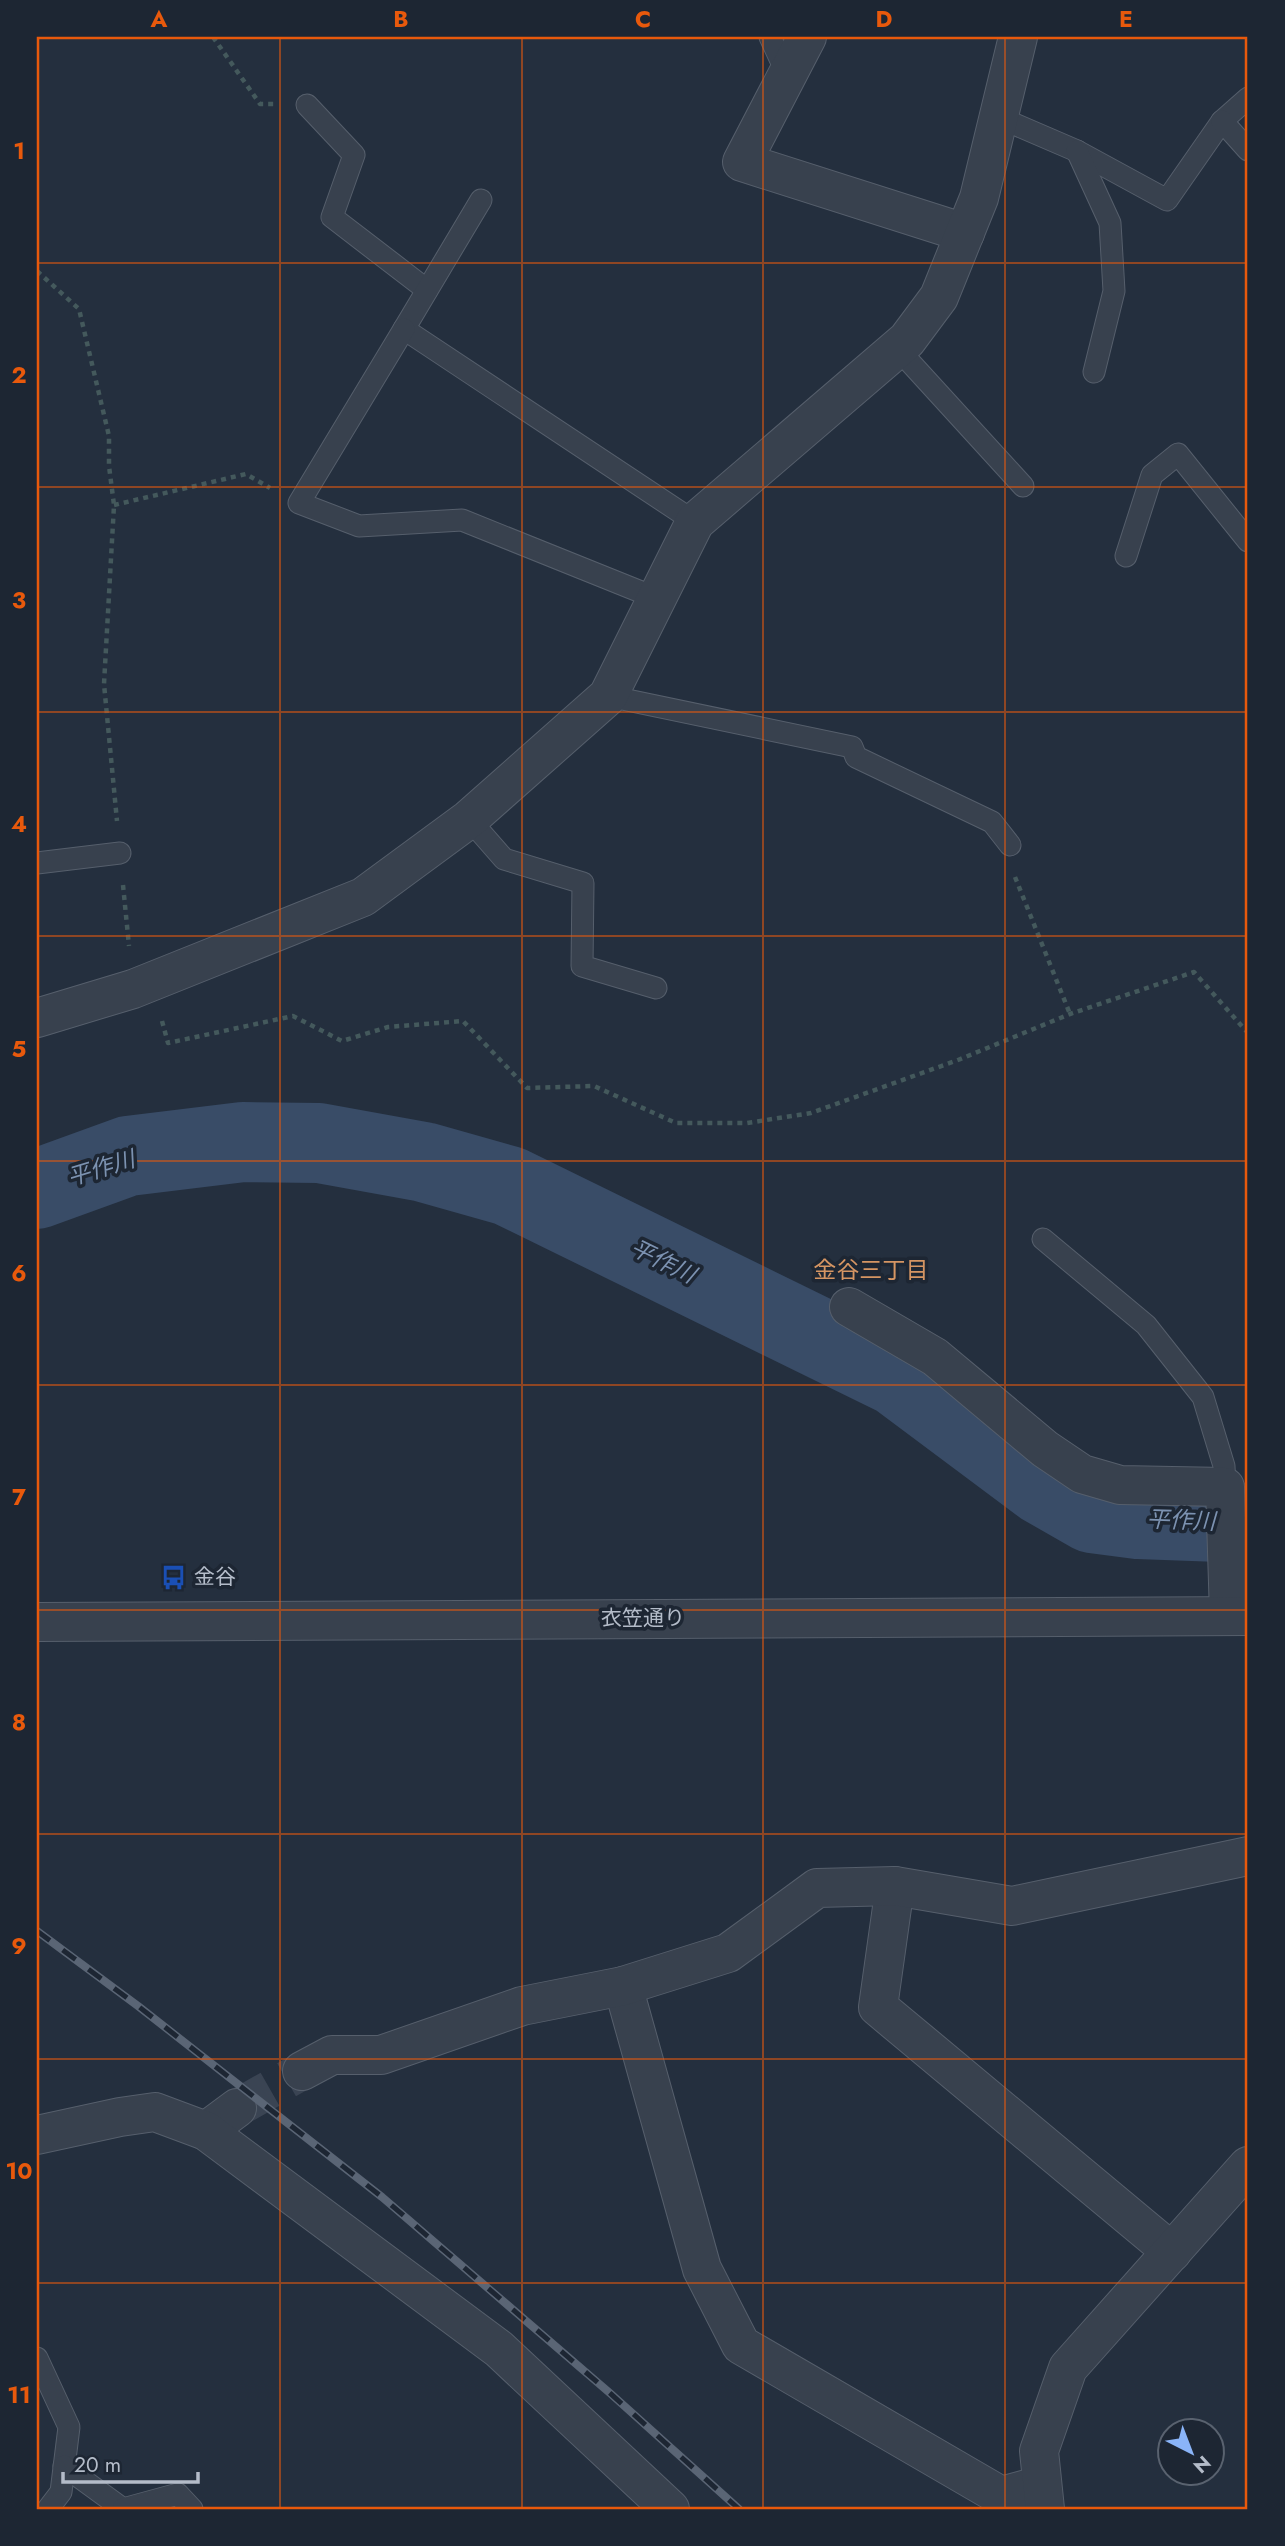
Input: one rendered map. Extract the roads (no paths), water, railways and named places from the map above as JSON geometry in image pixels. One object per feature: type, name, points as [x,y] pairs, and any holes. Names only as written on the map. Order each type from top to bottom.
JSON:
[{"type":"street","points":[[807,37],[742,162],[965,233]]},
{"type":"street","points":[[37,1018],[142,985],[363,897],[469,819],[608,696],[695,522],[907,340],[939,297],[979,198],[1018,37]]},
{"type":"street","points":[[849,1307],[935,1357],[1045,1449],[1082,1474],[1120,1485],[1225,1487],[1239,1616]]},
{"type":"street","name":"衣笠通り","points":[[37,1622],[1239,1616]]},
{"type":"street","points":[[302,2071],[332,2055],[381,2055],[522,2007],[623,1986],[728,1953],[817,1888],[895,1886],[1012,1906],[1248,1856]]},
{"type":"street","points":[[895,1886],[878,2007],[1172,2252]]},
{"type":"street","points":[[623,1986],[702,2269],[741,2345],[1001,2496],[1043,2497],[1039,2451],[1068,2368],[1248,2166]]},
{"type":"street","points":[[206,2130],[237,2108]]},
{"type":"street","points":[[37,2135],[120,2116],[155,2112],[206,2130],[499,2349],[670,2509]]},
{"type":"lane","points":[[770,37],[788,76]]},
{"type":"lane","points":[[998,117],[1077,151],[1167,200],[1222,121],[1248,98]]},
{"type":"lane","points":[[307,105],[354,155],[332,216],[427,290]]},
{"type":"lane","points":[[1222,121],[1248,150]]},
{"type":"lane","points":[[1077,151],[1110,223],[1114,291],[1094,372]]},
{"type":"lane","points":[[481,200],[299,503],[359,526],[462,520],[656,597]]},
{"type":"lane","points":[[404,329],[695,522]]},
{"type":"lane","points":[[897,348],[1023,485]]},
{"type":"lane","points":[[1126,556],[1152,475],[1178,454],[1248,541]]},
{"type":"lane","points":[[608,696],[852,747],[856,757],[992,822],[1010,845]]},
{"type":"lane","points":[[469,819],[504,859],[583,883],[582,966],[656,988]]},
{"type":"lane","points":[[37,863],[120,853]]},
{"type":"lane","points":[[1043,1239],[1146,1325],[1203,1397],[1224,1466],[1225,1487]]},
{"type":"lane","points":[[37,2358],[69,2427],[61,2492],[48,2509]]},
{"type":"lane","points":[[64,2466],[123,2509],[178,2494],[191,2509]]},
{"type":"waterway","name":"平作川","points":[[37,1189],[128,1156],[243,1142],[319,1143],[424,1162],[509,1186],[897,1376],[1043,1485],[1092,1513],[1138,1519],[1248,1523]]},
{"type":"tunnel","points":[[237,2108],[302,2071]]},
{"type":"railway","points":[[37,1931],[138,2006],[382,2197],[611,2394],[739,2509]]},
{"type":"place","name":"金谷","points":[[174,1577]]},
{"type":"district","name":"金谷三丁目","points":[[871,1270]]}]
